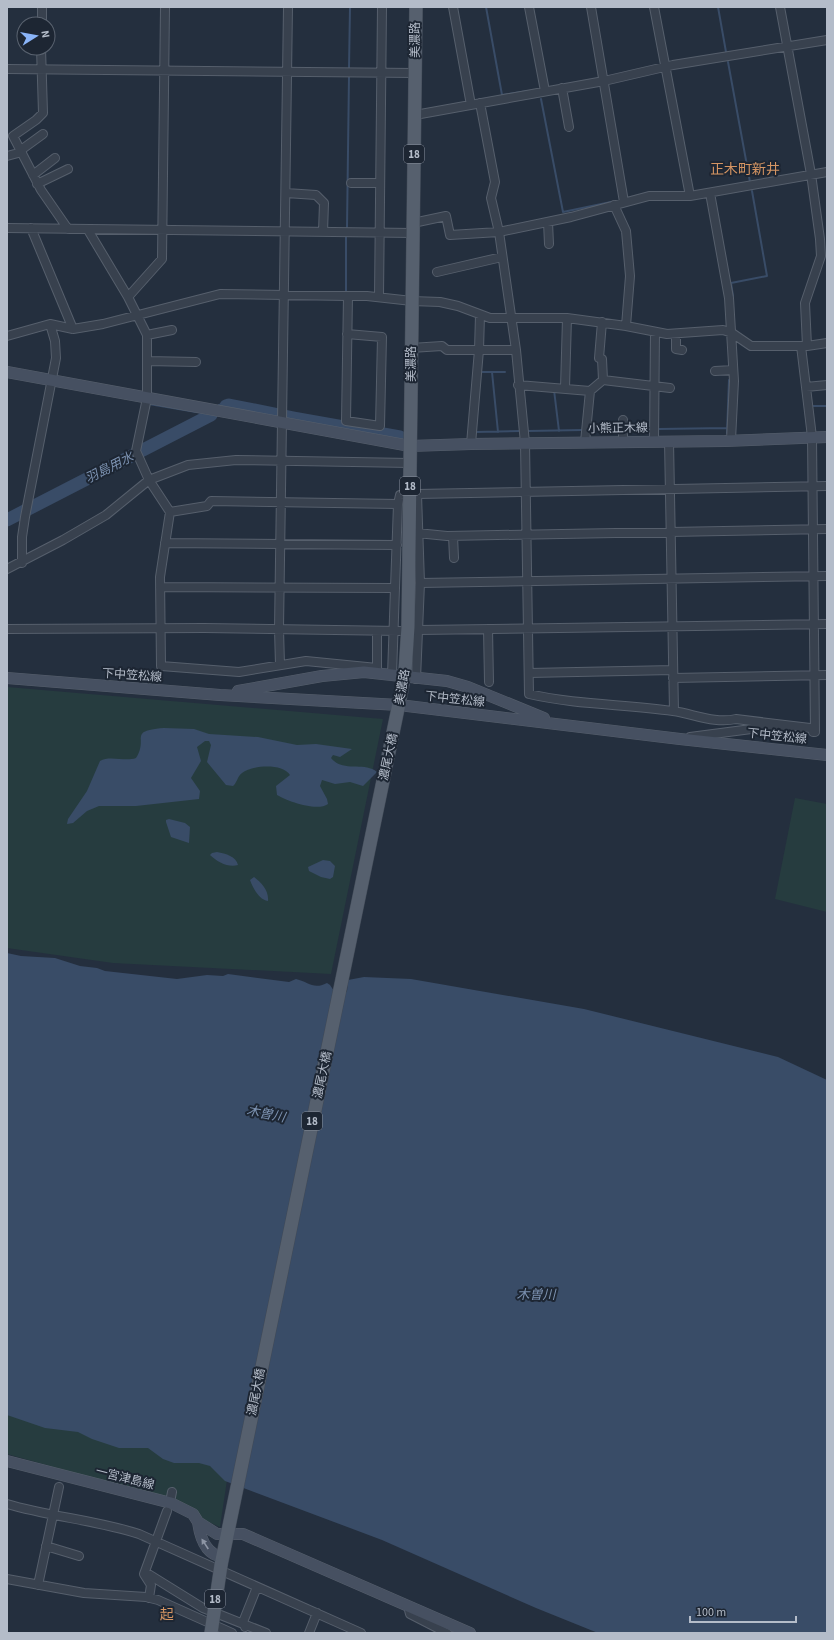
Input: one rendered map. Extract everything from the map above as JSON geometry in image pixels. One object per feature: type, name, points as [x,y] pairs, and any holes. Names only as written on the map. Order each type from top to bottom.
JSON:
[{"type":"main road","name":"美濃路","points":[[396,719],[405,672],[414,493],[410,463],[410,446],[416,7]]},
{"type":"main road","name":"小熊正木線","points":[[7,372],[146,398],[379,432],[410,446],[827,437]]},
{"type":"main road","points":[[220,695],[322,676],[364,672],[447,681],[468,687],[539,716],[573,726]]},
{"type":"main road","name":"下中笠松線","points":[[7,678],[220,695],[399,705],[827,755]]},
{"type":"main road","name":"濃尾大橋","points":[[228,1530],[396,719]]},
{"type":"main road","name":"一宮津島線","points":[[7,1461],[171,1503],[193,1514],[198,1522],[217,1534],[228,1530],[243,1534],[470,1633]]},
{"type":"main road","points":[[198,1522],[203,1544],[222,1561]]},
{"type":"main road","name":"18","points":[[211,1633],[228,1530]]},
{"type":"street","points":[[128,297],[162,259],[165,7]]},
{"type":"street","points":[[280,665],[279,629],[282,502],[283,294],[286,193],[288,7]]},
{"type":"street","points":[[379,297],[382,7]]},
{"type":"street","points":[[453,7],[471,105]]},
{"type":"street","points":[[529,7],[545,92]]},
{"type":"street","points":[[591,7],[624,202]]},
{"type":"street","points":[[654,7],[664,67],[690,196]]},
{"type":"street","points":[[780,7],[789,47],[824,256],[805,303],[804,346],[806,387],[812,438],[815,732]]},
{"type":"street","points":[[415,115],[604,81],[664,67],[827,40]]},
{"type":"street","points":[[41,56],[43,113],[13,136],[38,184],[68,229]]},
{"type":"street","points":[[7,69],[415,73]]},
{"type":"street","points":[[562,88],[569,127]]},
{"type":"street","points":[[480,103],[495,182],[491,198],[499,232],[512,318],[525,443],[530,694],[555,700],[674,711],[727,722],[736,719],[810,728],[815,732]]},
{"type":"street","points":[[7,156],[21,151],[43,134]]},
{"type":"street","points":[[33,175],[55,158]]},
{"type":"street","points":[[38,184],[68,169]]},
{"type":"street","points":[[7,228],[162,231],[379,232],[413,228],[446,216],[450,235],[499,232],[548,222],[649,196],[690,196],[827,172]]},
{"type":"street","points":[[351,183],[380,183]]},
{"type":"street","points":[[286,193],[316,195],[324,203],[323,232]]},
{"type":"street","points":[[710,193],[729,298],[732,333],[733,370],[731,440]]},
{"type":"street","points":[[614,205],[626,231],[629,261],[630,276],[626,326]]},
{"type":"street","points":[[548,222],[549,244]]},
{"type":"street","points":[[30,228],[72,329]]},
{"type":"street","points":[[88,230],[128,297],[136,316],[147,335],[146,398],[136,451],[138,460],[149,480],[170,512],[160,587],[161,666],[239,672],[306,661],[376,668],[377,630]]},
{"type":"street","points":[[437,272],[502,257]]},
{"type":"street","points":[[7,336],[50,324],[72,329],[136,316],[220,294],[283,294],[379,297],[412,301],[440,302],[458,306],[480,315],[497,319],[567,318],[676,334],[723,330],[732,333],[752,346],[804,346],[827,343]]},
{"type":"street","points":[[347,334],[382,337],[379,432],[346,421],[347,334],[348,296]]},
{"type":"street","points":[[471,444],[479,350],[480,315]]},
{"type":"street","points":[[565,388],[568,344],[567,318]]},
{"type":"street","points":[[602,322],[600,358],[602,359],[603,380]]},
{"type":"street","points":[[22,563],[22,538],[25,517],[56,358],[55,341],[50,324]]},
{"type":"street","points":[[147,335],[172,330]]},
{"type":"street","points":[[654,440],[655,332]]},
{"type":"street","points":[[676,334],[676,349],[682,350]]},
{"type":"street","points":[[411,348],[442,346],[447,350],[516,350]]},
{"type":"street","points":[[146,361],[196,362]]},
{"type":"street","points":[[715,371],[733,370]]},
{"type":"street","points":[[603,380],[628,388],[655,386],[670,388]]},
{"type":"street","points":[[585,442],[590,391],[603,380]]},
{"type":"street","points":[[518,385],[590,391]]},
{"type":"street","points":[[806,387],[827,385]]},
{"type":"street","points":[[623,420],[623,442]]},
{"type":"street","points":[[669,441],[674,711]]},
{"type":"street","points":[[7,569],[22,563],[106,515],[149,480],[188,465],[236,460],[410,463]]},
{"type":"street","points":[[392,675],[397,630],[395,588],[398,504],[400,496],[414,493],[827,486]]},
{"type":"street","points":[[414,493],[420,583],[416,678]]},
{"type":"street","points":[[170,512],[207,506],[211,501],[398,504]]},
{"type":"street","points":[[417,533],[453,536],[827,529]]},
{"type":"street","points":[[453,536],[454,558]]},
{"type":"street","points":[[165,543],[397,545]]},
{"type":"street","points":[[420,583],[827,576]]},
{"type":"street","points":[[160,587],[395,588]]},
{"type":"street","points":[[419,630],[827,624]]},
{"type":"street","points":[[7,629],[160,628],[397,630]]},
{"type":"street","points":[[488,629],[488,682]]},
{"type":"street","points":[[529,673],[827,675]]},
{"type":"street","points":[[680,739],[759,728],[815,732]]},
{"type":"street","points":[[38,1585],[59,1487]]},
{"type":"street","points":[[7,1504],[53,1516],[104,1524],[156,1541],[361,1633]]},
{"type":"street","points":[[149,1598],[151,1586],[144,1574],[167,1511]]},
{"type":"street","points":[[46,1546],[79,1556]]},
{"type":"street","points":[[145,1572],[204,1608],[266,1633]]},
{"type":"street","points":[[7,1579],[84,1592],[149,1598],[232,1633]]},
{"type":"street","points":[[253,1633],[246,1629],[243,1622],[257,1587]]},
{"type":"street","points":[[171,1606],[186,1598]]},
{"type":"street","points":[[408,1606],[410,1614],[446,1633]]},
{"type":"street","points":[[309,1633],[317,1613]]},
{"type":"green space","points":[[7,687],[383,719],[331,974],[113,963],[7,948]]},
{"type":"green space","points":[[795,798],[827,804],[827,912],[775,899]]},
{"type":"green space","points":[[7,1407],[135,1441],[209,1465],[227,1480],[220,1527],[204,1520],[176,1501],[7,1454]]},
{"type":"water","points":[[153,729],[194,729],[209,734],[258,737],[297,745],[316,744],[352,749],[340,757],[333,755],[331,758],[341,765],[366,767],[377,772],[363,786],[350,782],[335,784],[322,780],[320,786],[328,804],[317,807],[302,805],[277,795],[276,786],[290,775],[281,768],[267,766],[253,768],[242,773],[233,786],[226,785],[207,762],[211,745],[209,741],[205,741],[197,747],[201,761],[191,778],[200,791],[199,799],[136,806],[99,806],[87,811],[73,823],[67,824],[68,819],[87,791],[100,761],[104,759],[136,758],[141,745],[142,734]]},
{"type":"water","points":[[169,819],[185,823],[190,827],[189,843],[171,837],[166,822],[166,820]]},
{"type":"water","points":[[217,852],[233,857],[238,865],[231,866],[223,864],[210,855]]},
{"type":"water","points":[[323,860],[330,861],[335,866],[333,877],[330,879],[321,877],[309,871],[308,867]]},
{"type":"water","points":[[254,877],[264,888],[268,901],[259,896],[255,890],[250,880]]},
{"type":"water","name":"木曽川","points":[[7,953],[21,956],[55,958],[80,966],[97,968],[105,971],[177,979],[207,975],[223,976],[228,974],[289,982],[296,979],[314,986],[327,983],[334,991],[345,993],[347,991],[348,980],[364,977],[411,979],[584,1009],[778,1057],[827,1080],[827,1633],[598,1633],[536,1608],[382,1540],[225,1481],[210,1466],[199,1463],[174,1463],[163,1459],[148,1448],[119,1448],[92,1439],[78,1432],[45,1428],[7,1415]]},
{"type":"waterway","points":[[349,68],[350,7]]},
{"type":"waterway","points":[[486,7],[502,95],[528,91]]},
{"type":"waterway","points":[[718,7],[726,52]]},
{"type":"waterway","points":[[728,62],[750,182]]},
{"type":"waterway","points":[[347,227],[349,76]]},
{"type":"waterway","points":[[541,99],[563,212],[611,202]]},
{"type":"waterway","points":[[733,296],[731,283],[767,276],[752,191]]},
{"type":"waterway","points":[[346,235],[346,291]]},
{"type":"waterway","points":[[482,372],[492,372]]},
{"type":"waterway","points":[[498,432],[492,372],[505,372]]},
{"type":"waterway","points":[[727,433],[729,380]]},
{"type":"waterway","points":[[554,390],[559,431]]},
{"type":"waterway","name":"羽島用水","points":[[219,405],[231,402],[280,412]]},
{"type":"waterway","points":[[149,404],[202,413]]},
{"type":"waterway","name":"羽島用水","points":[[226,406],[229,405],[400,437]]},
{"type":"waterway","points":[[813,406],[827,406]]},
{"type":"waterway","points":[[284,412],[344,423]]},
{"type":"waterway","name":"羽島用水","points":[[7,520],[211,415]]},
{"type":"waterway","points":[[659,429],[727,428]]},
{"type":"waterway","points":[[629,430],[649,429]]},
{"type":"waterway","points":[[528,431],[582,430]]},
{"type":"waterway","points":[[589,430],[617,430]]},
{"type":"waterway","points":[[475,432],[520,431]]},
{"type":"district","name":"正木町新井","points":[[745,169]]},
{"type":"district","name":"起","points":[[167,1614]]}]
